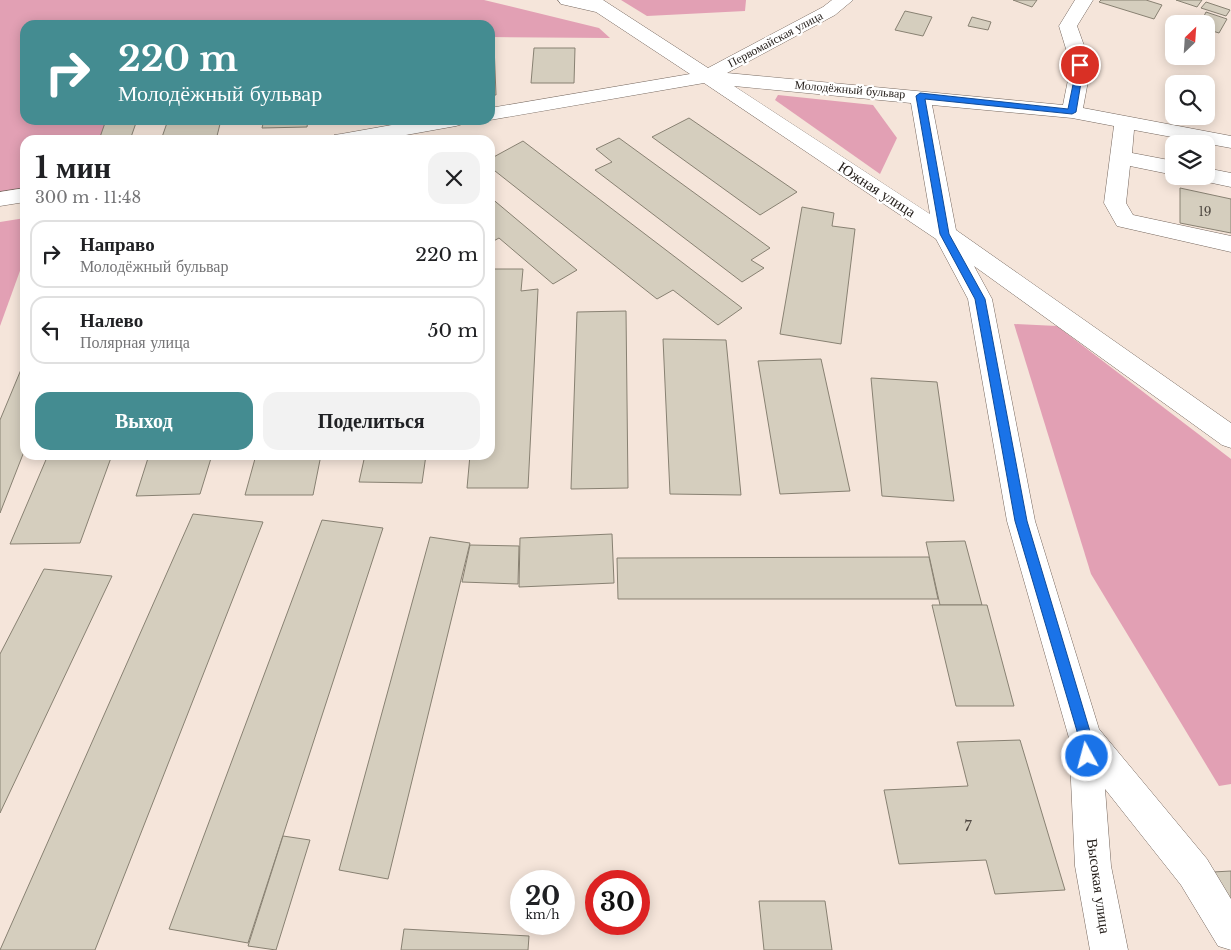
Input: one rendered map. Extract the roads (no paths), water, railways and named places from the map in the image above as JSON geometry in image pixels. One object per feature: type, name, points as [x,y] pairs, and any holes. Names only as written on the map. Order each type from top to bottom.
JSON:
[{"type":"street","points":[[567,0],[598,4]]},
{"type":"street","points":[[1072,112],[1080,65],[1068,26],[1084,0]]},
{"type":"street","name":"Южная улица","points":[[598,4],[945,234],[1231,437]]},
{"type":"street","name":"Первомайская улица","points":[[706,77],[830,4]]},
{"type":"street","points":[[495,113],[706,77]]},
{"type":"street","name":"Молодёжный бульвар","points":[[706,77],[1072,112],[1125,120],[1231,142]]},
{"type":"street","name":"Высокая улица","points":[[920,96],[945,234],[980,299],[1021,521],[1086,738],[1093,866],[1109,950]]},
{"type":"street","points":[[1125,120],[1115,203],[1125,221],[1231,244]]},
{"type":"street","points":[[370,135],[427,125]]},
{"type":"street","points":[[1120,157],[1165,166]]},
{"type":"street","points":[[1215,177],[1231,180]]},
{"type":"street","points":[[0,199],[20,196]]},
{"type":"street","points":[[1086,738],[1194,872],[1231,933]]}]
